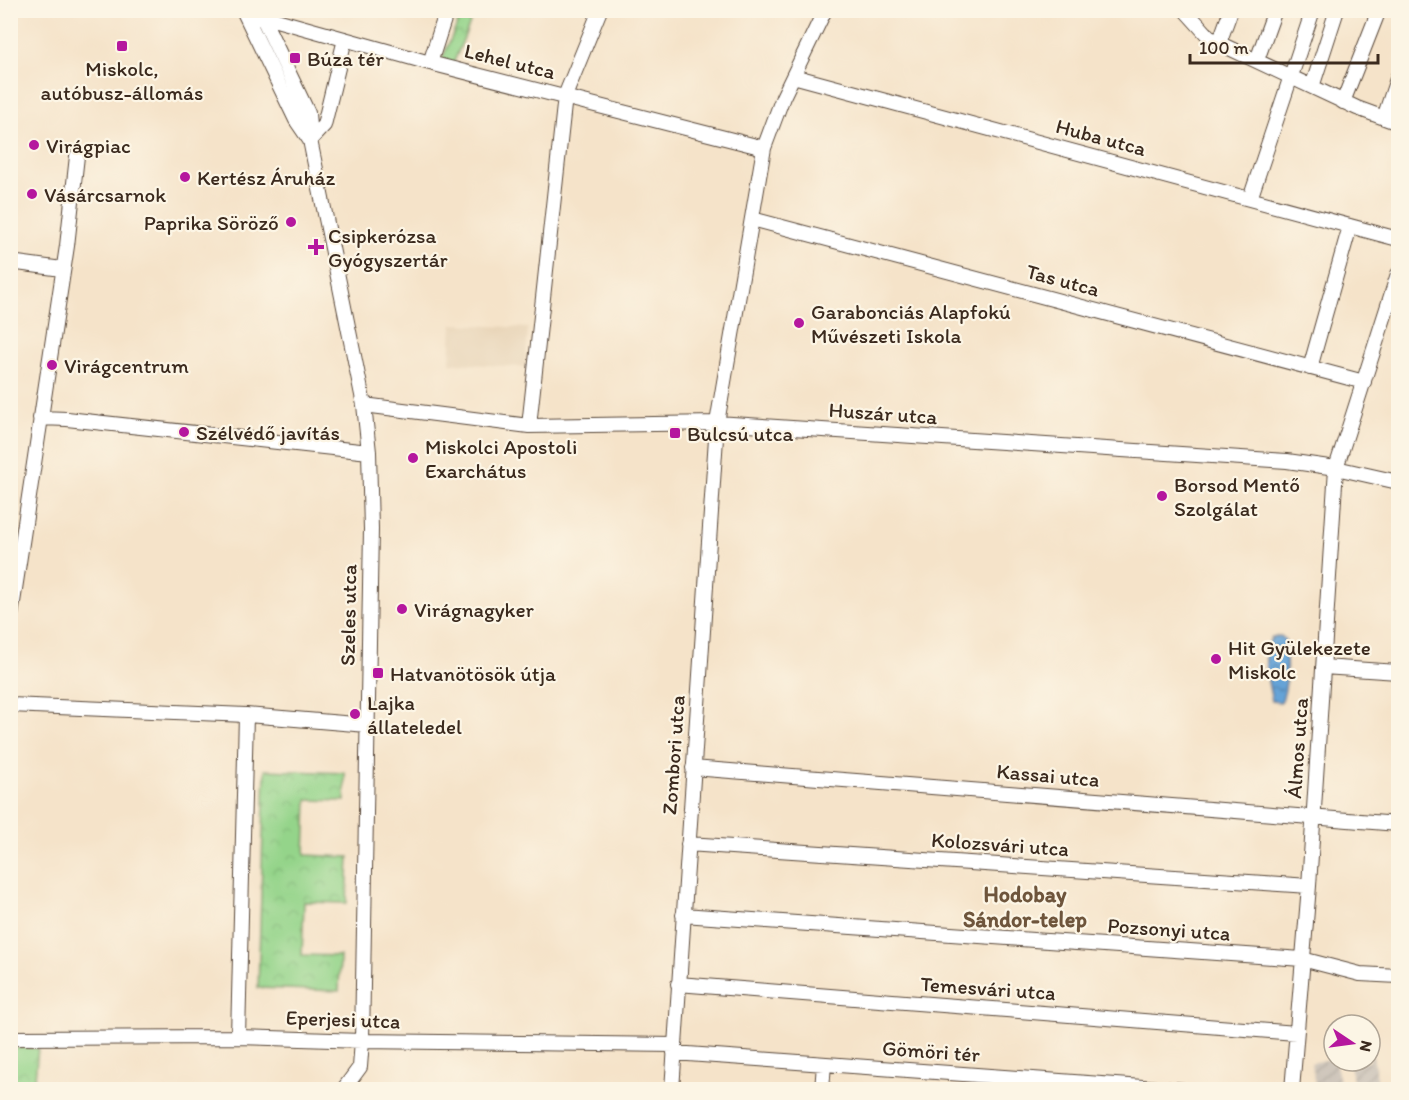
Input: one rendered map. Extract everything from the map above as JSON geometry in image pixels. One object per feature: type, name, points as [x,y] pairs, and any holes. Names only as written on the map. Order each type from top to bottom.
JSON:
[{"type":"street","points":[[430,63],[447,10]]},
{"type":"street","points":[[529,426],[565,96],[600,10]]},
{"type":"street","points":[[717,423],[764,148],[793,76],[825,10]]},
{"type":"street","points":[[1219,43],[1231,10]]},
{"type":"street","points":[[1257,60],[1275,10]]},
{"type":"street","points":[[1250,199],[1313,10]]},
{"type":"street","points":[[1312,87],[1337,10]]},
{"type":"street","points":[[1343,102],[1379,10]]},
{"type":"street","points":[[1186,12],[1212,40],[1343,102],[1398,123]]},
{"type":"street","points":[[246,16],[261,13]]},
{"type":"street","name":"Lehel utca","points":[[261,13],[430,63],[764,148]]},
{"type":"street","name":"Szeles utca","points":[[261,13],[308,113],[310,140],[364,405],[369,452],[371,529],[362,1041],[360,1067],[343,1089]]},
{"type":"street","name":"Szeles utca","points":[[246,16],[296,120],[310,140]]},
{"type":"street","points":[[310,140],[324,125],[345,39]]},
{"type":"street","name":"Huba utca","points":[[793,76],[1398,239]]},
{"type":"street","points":[[1384,118],[1398,76]]},
{"type":"street","points":[[10,622],[77,156]]},
{"type":"street","name":"Tas utca","points":[[752,219],[1364,382]]},
{"type":"street","points":[[1310,368],[1350,226]]},
{"type":"street","points":[[10,262],[62,269]]},
{"type":"street","name":"Álmos utca","points":[[1292,1089],[1314,816],[1336,468],[1398,274]]},
{"type":"street","name":"Huszár utca","points":[[364,405],[529,426],[717,423],[1287,461],[1336,468],[1398,482]]},
{"type":"street","points":[[40,418],[369,452]]},
{"type":"street","name":"Zombori utca","points":[[672,1089],[717,423]]},
{"type":"street","points":[[1323,667],[1398,672]]},
{"type":"street","points":[[10,705],[246,715],[367,725]]},
{"type":"street","points":[[238,1037],[246,715]]},
{"type":"street","name":"Kassai utca","points":[[693,768],[1398,824]]},
{"type":"street","name":"Kolozsvári utca","points":[[688,844],[1309,886]]},
{"type":"street","name":"Pozsonyi utca","points":[[683,915],[1302,959],[1360,974],[1398,976]]},
{"type":"street","name":"Temesvári utca","points":[[678,984],[1296,1033]]},
{"type":"street","name":"Eperjesi utca","points":[[10,1038],[238,1037],[675,1049]]},
{"type":"street","name":"Gömöri tér","points":[[675,1049],[824,1064],[1184,1089]]},
{"type":"street","points":[[822,1089],[824,1064]]},
{"type":"shaded area","points":[[452,324],[528,328],[525,367],[450,363]]},
{"type":"shaded area","points":[[1322,1061],[1322,1073],[1338,1073],[1342,1089],[1316,1089],[1311,1063]]},
{"type":"shaded area","points":[[1352,1073],[1376,1073],[1379,1089],[1355,1089]]},
{"type":"green space","points":[[463,11],[475,11],[451,69],[442,59]]},
{"type":"green space","points":[[265,770],[345,773],[345,801],[307,800],[305,855],[349,857],[347,903],[304,902],[302,955],[340,956],[339,991],[258,988]]},
{"type":"green space","points":[[11,1048],[38,1048],[34,1089],[11,1089]]},
{"type":"water","points":[[1281,636],[1285,640],[1286,672],[1284,696],[1281,702],[1272,701],[1267,677],[1266,652],[1272,637]]},
{"type":"place","name":"Miskolc, autóbusz-állomás","points":[[122,46]]},
{"type":"place","name":"Búza tér","points":[[295,58]]},
{"type":"place","name":"Virágpiac","points":[[34,145]]},
{"type":"place","name":"Kertész Áruház","points":[[185,177]]},
{"type":"place","name":"Vásárcsarnok","points":[[32,194]]},
{"type":"place","name":"Paprika Söröző","points":[[291,222]]},
{"type":"place","name":"Csipkerózsa Gyógyszertár","points":[[316,247]]},
{"type":"place","name":"Garabonciás Alapfokú Művészeti Iskola","points":[[799,323]]},
{"type":"place","name":"Virágcentrum","points":[[52,365]]},
{"type":"place","name":"Szélvédő javítás","points":[[184,432]]},
{"type":"place","name":"Bulcsú utca","points":[[675,433]]},
{"type":"place","name":"Miskolci Apostoli Exarchátus","points":[[413,458]]},
{"type":"place","name":"Borsod Mentő Szolgálat","points":[[1162,496]]},
{"type":"place","name":"Virágnagyker","points":[[402,609]]},
{"type":"place","name":"Hit Gyülekezete Miskolc","points":[[1216,659]]},
{"type":"place","name":"Hatvanötösök útja","points":[[378,673]]},
{"type":"place","name":"Lajka állateledel","points":[[355,714]]},
{"type":"district","name":"Hodobay Sándor-telep","points":[[1025,906]]}]
